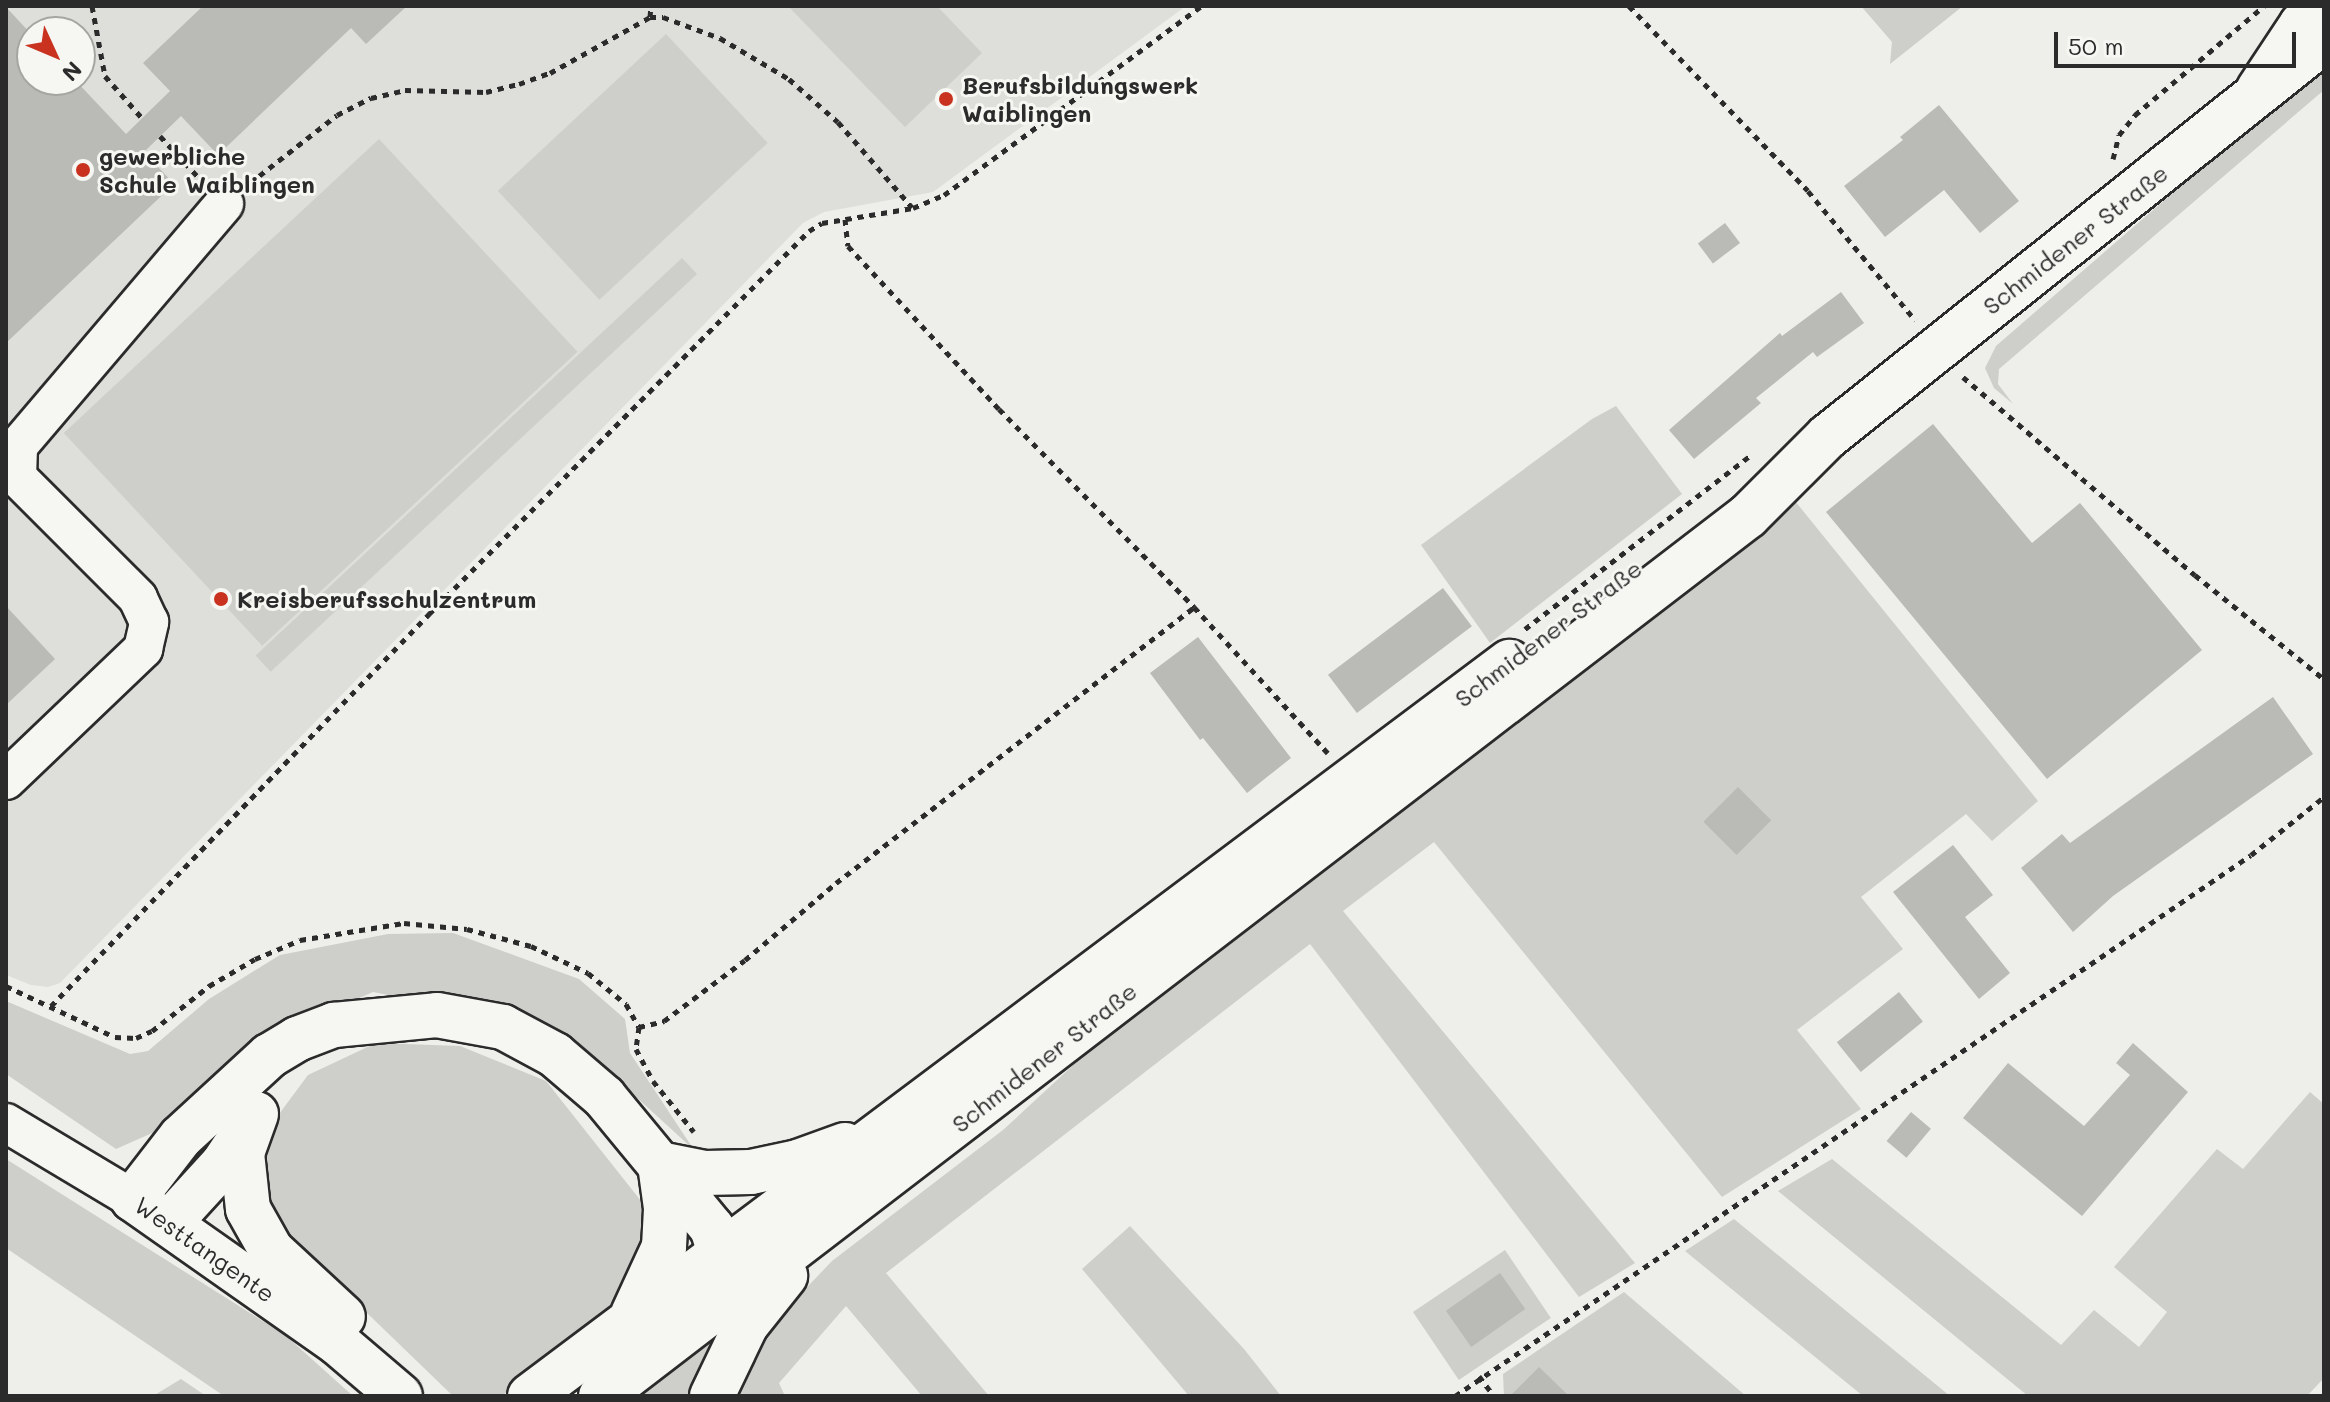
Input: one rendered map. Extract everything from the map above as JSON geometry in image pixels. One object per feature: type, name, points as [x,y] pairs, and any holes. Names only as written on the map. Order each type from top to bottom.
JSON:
[{"type":"main road","name":"Schmidener Straße","points":[[530,1396],[632,1316],[882,1132],[1362,794],[1748,516],[1928,337],[2242,108],[2324,41]]},
{"type":"main road","name":"Schmidener Straße","points":[[601,1396],[827,1223],[1362,794]]},
{"type":"main road","points":[[133,1199],[181,1137],[269,1056],[297,1039],[334,1025],[381,1018],[437,1015],[503,1027],[555,1055],[604,1097],[712,1228],[720,1253],[716,1309]]},
{"type":"main road","points":[[170,1222],[223,1164],[272,1090],[295,1067],[330,1042],[381,1018]]},
{"type":"main road","points":[[256,1114],[242,1153],[248,1209],[271,1250],[348,1322],[392,1389]]},
{"type":"main road","name":"Schmidener Straße","points":[[660,1164],[705,1173],[751,1172],[798,1162],[882,1132]]},
{"type":"main road","points":[[632,1316],[664,1247],[666,1208],[660,1164]]},
{"type":"main road","name":"Westtangente","points":[[133,1199],[170,1222],[338,1343],[392,1389]]},
{"type":"main road","points":[[712,1396],[746,1325],[827,1223]]},
{"type":"street","points":[[2242,108],[2299,23],[2315,6]]},
{"type":"street","points":[[6,780],[143,649],[149,622],[138,598],[17,477],[18,446],[224,204]]},
{"type":"street","name":"Westtangente","points":[[6,1123],[133,1199]]},
{"type":"path","points":[[92,6],[105,76],[142,118]]},
{"type":"path","points":[[650,17],[651,6]]},
{"type":"path","points":[[6,986],[51,1006],[684,354],[809,231],[822,223],[913,208],[944,195],[1201,6]]},
{"type":"path","points":[[1629,6],[1808,191],[1956,370],[2324,679]]},
{"type":"path","points":[[2110,172],[2119,135],[2135,115],[2264,6]]},
{"type":"path","points":[[160,136],[224,204],[337,115],[371,98],[405,90],[486,92],[519,84],[550,73],[650,17],[663,17],[720,38],[789,79],[838,122],[913,208]]},
{"type":"path","points":[[845,219],[848,246],[999,409],[1194,607],[1362,794]]},
{"type":"path","points":[[639,1027],[664,1021],[745,960],[860,864],[1194,607]]},
{"type":"path","points":[[1455,1396],[1479,1376],[2251,855],[2324,797]]},
{"type":"path","points":[[1479,1376],[1494,1396]]},
{"type":"shaded area","name":"Kreisberufsschulzentrum","points":[[6,6],[1186,6],[933,192],[824,212],[803,223],[60,983],[48,987],[31,985],[6,975]]},
{"type":"shaded area","points":[[788,6],[937,6],[982,53],[905,127]]},
{"type":"shaded area","points":[[1861,6],[1963,6],[1890,64],[1892,42]]},
{"type":"shaded area","points":[[666,34],[768,143],[599,300],[498,191]]},
{"type":"shaded area","points":[[2324,62],[2324,90],[1999,369],[1998,384],[2013,404],[1994,388],[1985,368],[1996,346]]},
{"type":"shaded area","points":[[379,139],[577,352],[262,646],[64,433]]},
{"type":"shaded area","points":[[682,258],[697,274],[271,672],[256,656]]},
{"type":"shaded area","points":[[1616,406],[1682,494],[1490,643],[1421,545],[1592,419]]},
{"type":"shaded area","points":[[1795,501],[2038,801],[1992,841],[1966,814],[1861,897],[1903,949],[1797,1030],[1861,1109],[1722,1197],[1434,842],[1343,911],[1635,1263],[1579,1297],[1310,944],[886,1273],[989,1396],[922,1396],[846,1306],[779,1383],[785,1396],[730,1396],[769,1327],[832,1261],[1003,1130],[1135,1008]]},
{"type":"shaded area","points":[[453,933],[579,979],[625,1019],[630,1053],[694,1150],[609,1072],[530,1022],[373,992],[252,1045],[177,1122],[116,1149],[6,1074],[6,1001],[130,1054],[148,1051],[209,999],[280,955],[388,934]]},
{"type":"shaded area","points":[[376,1043],[460,1046],[546,1081],[645,1206],[643,1258],[607,1309],[502,1396],[453,1396],[280,1229],[260,1187],[268,1129],[308,1075]]},
{"type":"shaded area","points":[[2310,1092],[2324,1104],[2324,1378],[2307,1396],[2028,1396],[1778,1191],[1832,1159],[2061,1345],[2094,1310],[2139,1347],[2167,1312],[2114,1267],[2217,1149],[2243,1169]]},
{"type":"shaded area","points":[[6,1159],[285,1335],[353,1396],[224,1396],[6,1248]]},
{"type":"shaded area","points":[[1734,1219],[1950,1396],[1863,1396],[1685,1251]]},
{"type":"shaded area","points":[[1130,1226],[1244,1349],[1281,1396],[1189,1396],[1082,1269]]},
{"type":"shaded area","points":[[1505,1250],[1551,1318],[1459,1380],[1413,1312]]},
{"type":"shaded area","points":[[1624,1292],[1746,1396],[1504,1396],[1503,1374]]},
{"type":"shaded area","points":[[735,1314],[697,1396],[628,1396]]},
{"type":"shaded area","points":[[181,1379],[206,1396],[153,1396]]},
{"type":"building","name":"gewerbliche Schule Waiblingen","points":[[203,6],[407,6],[366,44],[351,28],[218,155],[181,116],[144,152],[174,184],[6,343],[6,7],[16,18],[16,96],[90,96],[126,134],[170,91],[143,63]]},
{"type":"building","points":[[1939,105],[2019,201],[1980,233],[1944,190],[1885,237],[1844,186],[1903,140],[1900,137]]},
{"type":"building","points":[[1725,223],[1740,243],[1713,263],[1698,243]]},
{"type":"building","points":[[1841,292],[1864,323],[1817,357],[1813,352],[1756,398],[1761,403],[1694,459],[1669,430],[1780,333],[1782,336]]},
{"type":"building","points":[[1933,424],[2032,543],[2080,503],[2202,650],[2047,779],[1826,512]]},
{"type":"building","points":[[1443,588],[1472,626],[1357,713],[1328,675]]},
{"type":"building","points":[[6,606],[55,659],[6,705]]},
{"type":"building","points":[[1198,637],[1291,758],[1247,793],[1203,738],[1200,740],[1150,673]]},
{"type":"building","points":[[2273,697],[2313,754],[2113,896],[2073,932],[2021,868],[2062,834],[2070,843]]},
{"type":"building","points":[[1738,787],[1771,820],[1737,855],[1703,822]]},
{"type":"building","points":[[1953,845],[1993,895],[1965,917],[2010,973],[1979,999],[1893,892]]},
{"type":"building","points":[[1899,992],[1923,1022],[1861,1072],[1837,1042]]},
{"type":"building","points":[[2133,1043],[2188,1092],[2082,1216],[1963,1118],[2008,1063],[2084,1126],[2130,1075],[2116,1063]]},
{"type":"building","points":[[1911,1112],[1931,1129],[1906,1158],[1887,1141]]},
{"type":"building","points":[[1500,1273],[1525,1309],[1471,1347],[1446,1311]]},
{"type":"building","points":[[1539,1367],[1569,1396],[1510,1396]]},
{"type":"place","name":"Berufsbildungswerk Waiblingen","points":[[946,99]]},
{"type":"place","name":"gewerbliche Schule Waiblingen","points":[[83,170]]},
{"type":"place","name":"Kreisberufsschulzentrum","points":[[221,599]]}]
